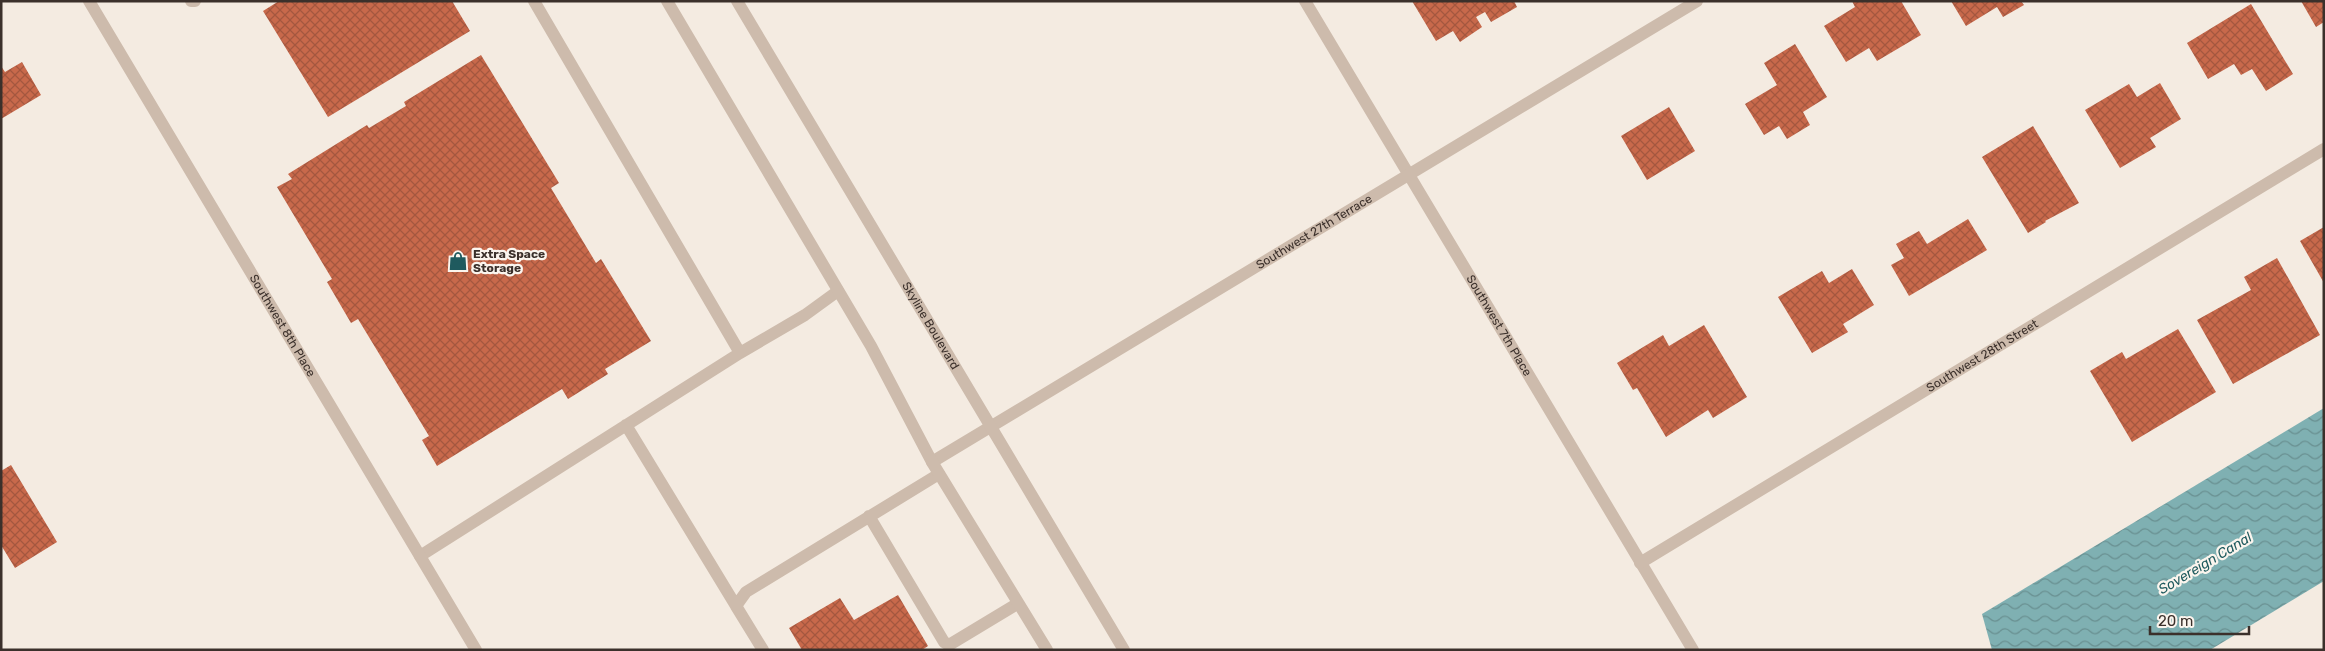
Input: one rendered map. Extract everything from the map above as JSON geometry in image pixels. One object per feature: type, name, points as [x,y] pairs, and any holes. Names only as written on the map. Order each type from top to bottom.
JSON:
[{"type":"street","name":"Southwest 8th Place","points":[[89,1],[476,650]]},
{"type":"street","points":[[534,1],[740,353]]},
{"type":"street","points":[[667,1],[871,346],[939,474],[1017,604],[1047,650]]},
{"type":"street","name":"Skyline Boulevard","points":[[737,1],[1124,650]]},
{"type":"street","name":"Southwest 7th Place","points":[[1305,1],[1693,650]]},
{"type":"street","name":"Southwest 27th Terrace","points":[[932,462],[1697,1]]},
{"type":"street","name":"Southwest 28th Street","points":[[1640,563],[2324,149]]},
{"type":"street","points":[[420,556],[740,353],[805,315],[838,291]]},
{"type":"street","points":[[626,425],[763,650]]},
{"type":"street","points":[[736,606],[746,592],[764,580],[939,474]]},
{"type":"street","points":[[869,516],[944,642],[949,645],[1017,604]]},
{"type":"water","name":"Sovereign Canal","points":[[2324,408],[2324,581],[2210,650],[1992,650],[1982,614]]},
{"type":"building","points":[[279,1],[452,1],[470,31],[328,117],[263,11]]},
{"type":"building","points":[[1412,1],[1514,1],[1517,7],[1491,22],[1485,12],[1476,17],[1482,27],[1460,42],[1453,31],[1436,41]]},
{"type":"building","points":[[1852,1],[1901,1],[1921,35],[1877,61],[1869,48],[1846,62],[1824,26],[1855,7]]},
{"type":"building","points":[[1951,1],[2021,1],[2024,5],[2003,17],[1997,7],[1966,26]]},
{"type":"building","points":[[2301,1],[2324,1],[2324,22],[2316,27]]},
{"type":"building","points":[[2251,4],[2293,74],[2266,91],[2252,69],[2241,75],[2234,64],[2208,79],[2187,43]]},
{"type":"building","points":[[1795,44],[1827,97],[1803,112],[1810,125],[1787,139],[1779,126],[1764,135],[1745,104],[1777,85],[1764,63]]},
{"type":"building","name":"Extra Space Storage","points":[[481,55],[559,183],[551,188],[596,263],[601,259],[651,341],[605,369],[608,374],[568,399],[562,389],[437,466],[422,440],[429,436],[358,319],[351,323],[327,282],[332,279],[277,187],[292,179],[288,174],[367,125],[369,128],[406,106],[404,102]]},
{"type":"building","points":[[22,62],[41,95],[1,119],[1,66],[5,72]]},
{"type":"building","points":[[2160,83],[2181,119],[2150,138],[2156,147],[2120,168],[2085,110],[2129,84],[2137,97]]},
{"type":"building","points":[[1669,107],[1695,151],[1647,180],[1621,136]]},
{"type":"building","points":[[2033,126],[2079,203],[2045,221],[2028,233],[1982,157]]},
{"type":"building","points":[[1968,219],[1987,250],[1909,296],[1891,265],[1904,258],[1896,244],[1919,231],[1927,244]]},
{"type":"building","points":[[2324,227],[2324,283],[2300,241]]},
{"type":"building","points":[[2277,258],[2320,335],[2233,384],[2197,320],[2251,290],[2244,277]]},
{"type":"building","points":[[1852,269],[1874,305],[1843,324],[1848,332],[1812,353],[1778,297],[1822,271],[1829,283]]},
{"type":"building","points":[[1704,325],[1747,397],[1713,418],[1708,410],[1666,437],[1637,388],[1633,390],[1617,363],[1663,335],[1669,346]]},
{"type":"building","points":[[2178,329],[2216,392],[2132,442],[2090,371],[2122,352],[2126,359]]},
{"type":"building","points":[[11,465],[57,542],[15,568],[1,545],[1,471]]},
{"type":"building","points":[[898,595],[928,646],[922,650],[802,650],[789,628],[840,598],[854,620]]},
{"type":"place","name":"Extra Space Storage","points":[[458,261]]}]
